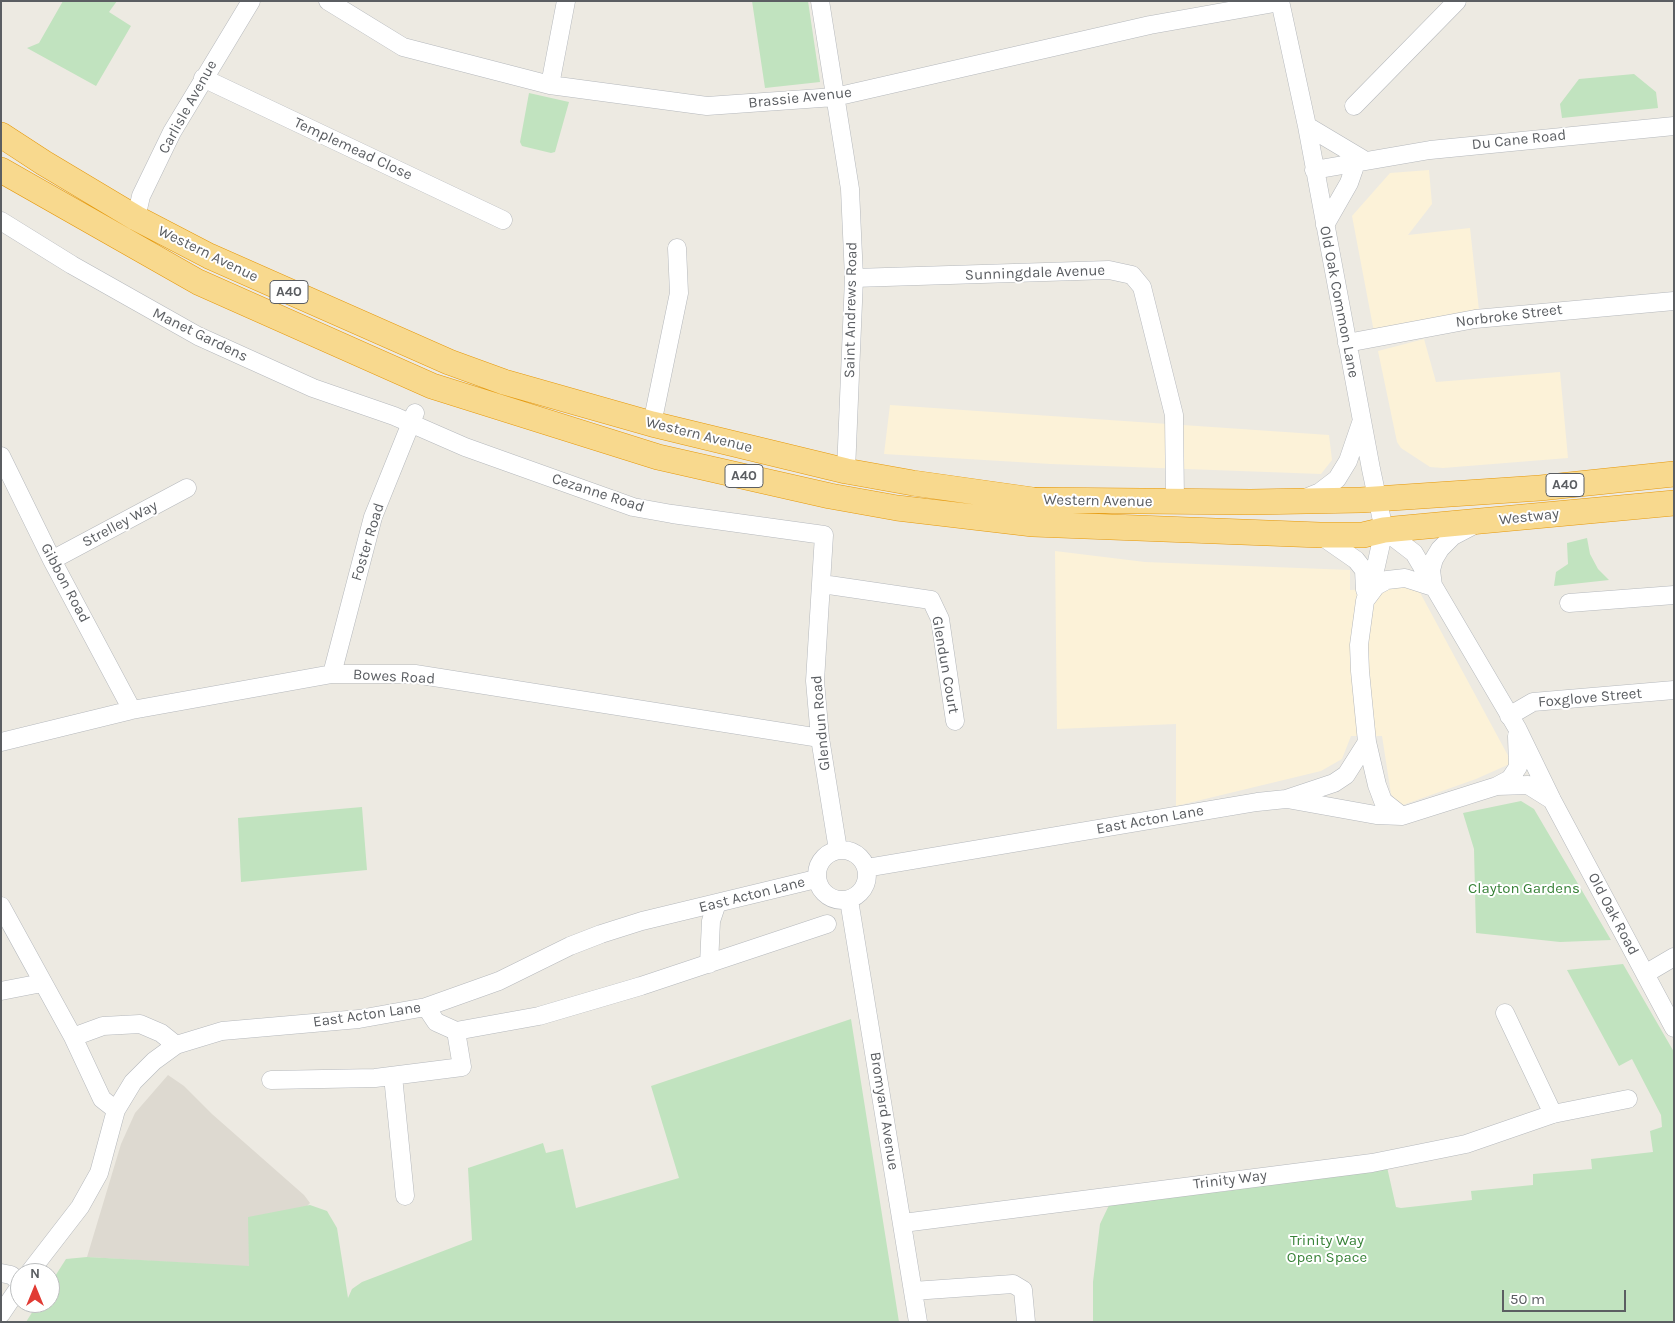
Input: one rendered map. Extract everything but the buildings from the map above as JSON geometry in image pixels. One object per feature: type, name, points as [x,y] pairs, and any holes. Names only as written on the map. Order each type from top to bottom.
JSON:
[{"type":"highway","name":"Western Avenue","points":[[1,135],[44,164],[136,218],[209,256],[449,362],[504,382],[652,424],[846,471],[913,483],[1033,500],[1297,501],[1378,499],[1456,493]]},
{"type":"highway","name":"Western Avenue","points":[[1,170],[198,282],[432,386],[658,457],[897,508],[1034,524],[1320,535],[1363,534],[1384,530]]},
{"type":"highway","name":"Westway","points":[[1456,493],[1540,488],[1674,474]]},
{"type":"highway","name":"Westway","points":[[1384,530],[1674,503]]},
{"type":"street","name":"Carlisle Avenue","points":[[136,218],[141,196],[172,132],[251,1]]},
{"type":"street","name":"Brassie Avenue","points":[[328,1],[403,47],[550,85],[707,106],[835,97],[1150,24],[1280,2]]},
{"type":"street","points":[[550,85],[566,1]]},
{"type":"street","name":"Saint Andrews Road","points":[[820,1],[850,189],[854,278],[846,471]]},
{"type":"street","points":[[1354,106],[1457,1]]},
{"type":"street","name":"Old Oak Common Lane","points":[[1280,2],[1307,126],[1384,530],[1376,566],[1365,601]]},
{"type":"street","name":"Templemead Close","points":[[203,78],[503,220]]},
{"type":"street","points":[[1307,126],[1360,162],[1325,225]]},
{"type":"street","name":"Du Cane Road","points":[[1314,170],[1466,146],[1674,126]]},
{"type":"street","name":"Manet Gardens","points":[[1,221],[80,270],[198,336],[313,388],[413,419]]},
{"type":"street","points":[[652,424],[679,293],[677,248]]},
{"type":"street","name":"Sunningdale Avenue","points":[[854,278],[1036,274],[1110,270],[1132,275],[1142,287],[1174,415],[1175,501]]},
{"type":"street","name":"Norbroke Street","points":[[1347,343],[1475,318],[1674,301]]},
{"type":"street","name":"Cezanne Road","points":[[413,419],[465,447],[633,507],[824,535]]},
{"type":"street","name":"Foster Road","points":[[332,674],[373,517],[413,419]]},
{"type":"street","points":[[1297,501],[1320,492],[1337,479],[1348,461],[1362,422]]},
{"type":"street","name":"Gibbon Road","points":[[1,456],[52,560],[132,710]]},
{"type":"street","name":"Strelley Way","points":[[52,560],[187,488]]},
{"type":"street","points":[[1365,601],[1376,586],[1387,580],[1405,578],[1433,587],[1431,570],[1434,559],[1446,542],[1464,529],[1492,520]]},
{"type":"street","name":"Old Oak Road","points":[[1384,530],[1414,553],[1513,722],[1552,800],[1674,1028]]},
{"type":"street","name":"Glendun Road","points":[[824,535],[815,681],[820,738],[838,850]]},
{"type":"street","name":"Old Oak Common Lane","points":[[1320,535],[1340,547],[1364,570],[1365,601],[1359,645],[1367,742],[1377,785],[1383,801],[1402,816]]},
{"type":"street","name":"Glendun Court","points":[[822,584],[930,600],[940,619],[955,721]]},
{"type":"street","points":[[1569,603],[1674,595]]},
{"type":"street","name":"Bowes Road","points":[[1,742],[132,710],[332,674],[415,674],[820,738]]},
{"type":"street","name":"Foxglove Street","points":[[1513,722],[1533,702],[1674,690]]},
{"type":"street","name":"Old Oak Road","points":[[1497,786],[1510,778],[1518,767],[1513,722]]},
{"type":"street","name":"East Acton Lane","points":[[866,868],[1257,802],[1286,799],[1334,783],[1346,775],[1367,742]]},
{"type":"street","name":"Old Oak Road","points":[[1497,786],[1528,785],[1552,800]]},
{"type":"street","name":"East Acton Lane","points":[[1286,799],[1376,815],[1402,816],[1497,786]]},
{"type":"street","points":[[838,850],[845,850],[858,856],[866,868],[866,884],[856,896],[849,900]]},
{"type":"street","name":"East Acton Lane","points":[[838,850],[830,853],[819,864],[816,879],[819,887],[832,899],[849,900]]},
{"type":"street","name":"East Acton Lane","points":[[37,1263],[85,1199],[98,1173],[116,1110],[134,1082],[154,1061],[176,1045],[222,1031],[359,1019],[426,1007],[499,981],[570,946],[601,934],[642,921],[816,879]]},
{"type":"street","name":"Bromyard Avenue","points":[[849,900],[918,1322]]},
{"type":"street","points":[[709,964],[711,921],[717,903]]},
{"type":"street","points":[[1,906],[73,1036],[102,1099],[116,1110]]},
{"type":"street","points":[[426,1007],[436,1022],[456,1031],[560,1010],[709,964],[827,924]]},
{"type":"street","points":[[1645,974],[1674,957]]},
{"type":"street","points":[[1,991],[42,983]]},
{"type":"street","points":[[1505,1013],[1553,1114]]},
{"type":"street","points":[[73,1036],[103,1026],[140,1024],[160,1033],[176,1045]]},
{"type":"street","points":[[271,1080],[393,1076],[462,1067],[456,1031]]},
{"type":"street","points":[[393,1076],[406,1196]]},
{"type":"street","name":"Trinity Way","points":[[903,1223],[1372,1162],[1466,1144],[1553,1114],[1628,1098]]},
{"type":"street","points":[[913,1291],[1012,1284],[1023,1290],[1026,1322]]},
{"type":"street","points":[[1,1314],[10,1300]]},
{"type":"shaded area","points":[[1429,170],[1432,204],[1408,235],[1470,228],[1479,310],[1374,332],[1352,216],[1390,173]]},
{"type":"shaded area","points":[[1424,339],[1436,382],[1560,372],[1568,458],[1443,468],[1430,467],[1401,448],[1397,442],[1378,351]]},
{"type":"shaded area","points":[[890,405],[1329,435],[1332,460],[1321,474],[1051,464],[884,454]]},
{"type":"shaded area","points":[[1055,551],[1145,562],[1350,570],[1350,590],[1417,587],[1512,763],[1476,779],[1400,806],[1391,794],[1382,736],[1351,736],[1342,759],[1321,771],[1176,806],[1176,724],[1057,729]]},
{"type":"shaded area","points":[[168,1075],[184,1086],[212,1114],[304,1195],[310,1203],[249,1267],[87,1257],[121,1144],[135,1113]]},
{"type":"green space","points":[[63,1],[117,1],[109,12],[131,26],[96,86],[27,48],[39,43]]},
{"type":"green space","points":[[752,1],[808,1],[820,82],[765,88]]},
{"type":"green space","points":[[1634,74],[1656,92],[1658,108],[1562,118],[1560,104],[1579,79]]},
{"type":"green space","points":[[529,93],[569,102],[555,152],[551,153],[522,146],[520,142]]},
{"type":"green space","points":[[1587,538],[1590,554],[1598,569],[1609,580],[1554,586],[1556,572],[1568,564],[1567,543]]},
{"type":"green space","name":"Clayton Gardens","points":[[1521,801],[1534,809],[1611,940],[1560,942],[1476,933],[1474,849],[1463,813]]},
{"type":"green space","points":[[362,807],[367,870],[241,882],[238,818]]},
{"type":"green space","name":"Trinity Way Open Space","points":[[1623,964],[1674,1052],[1674,1322],[1093,1322],[1093,1282],[1100,1224],[1111,1201],[1220,1186],[1220,1192],[1387,1167],[1396,1207],[1401,1208],[1472,1200],[1471,1191],[1533,1185],[1533,1174],[1592,1169],[1591,1159],[1653,1152],[1650,1131],[1662,1127],[1661,1115],[1632,1059],[1619,1066],[1567,970]]},
{"type":"green space","points":[[851,1019],[899,1322],[26,1322],[32,1313],[60,1313],[60,1268],[66,1259],[87,1257],[249,1266],[248,1217],[310,1205],[327,1211],[337,1228],[348,1298],[352,1289],[362,1282],[472,1240],[468,1168],[543,1143],[546,1153],[563,1149],[576,1208],[679,1178],[651,1086]]}]
